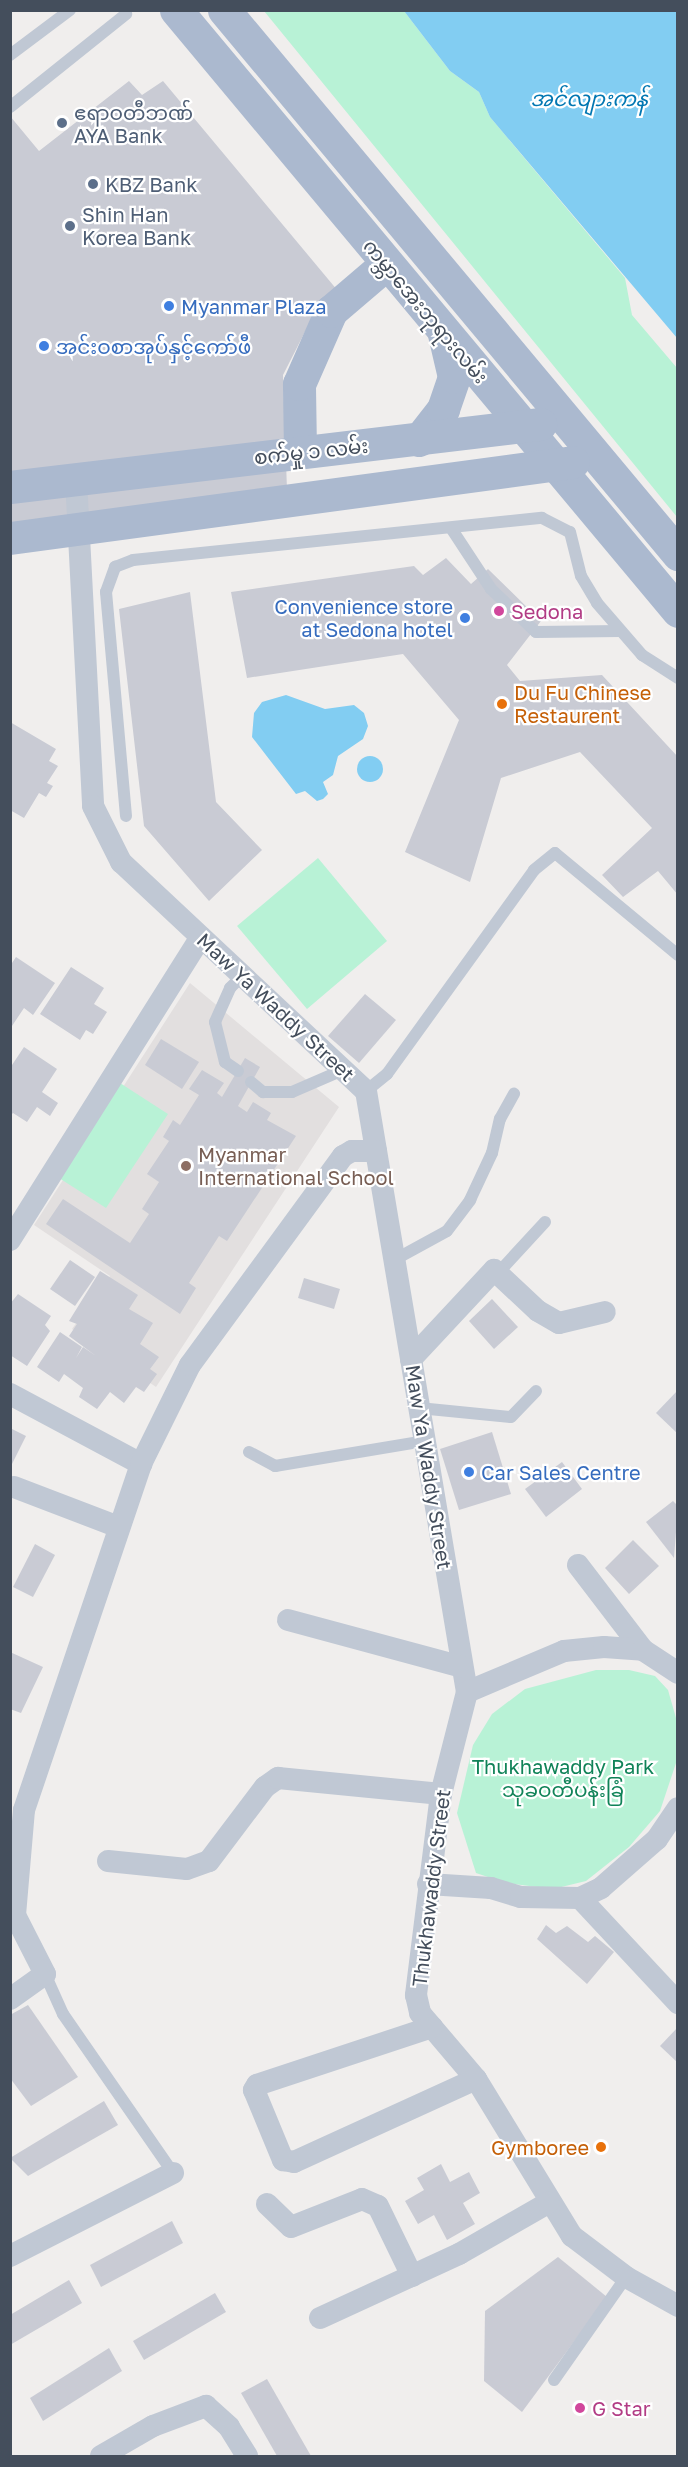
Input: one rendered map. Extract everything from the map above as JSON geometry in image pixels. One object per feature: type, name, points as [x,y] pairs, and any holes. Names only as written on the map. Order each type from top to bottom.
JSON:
[{"type":"main road","name":"ကမ္ဘာအေးဘုရားလမ်း","points":[[176,10],[386,264],[678,610]]},
{"type":"main road","name":"ကမ္ဘာအေးဘုရားလမ်း","points":[[224,10],[562,419]]},
{"type":"main road","points":[[330,498],[313,450],[299,384],[331,310],[386,264]]},
{"type":"main road","points":[[419,440],[443,409],[454,377],[444,333]]},
{"type":"main road","points":[[562,419],[678,554]]},
{"type":"main road","name":"စက်မှု ၁ လမ်း","points":[[10,487],[525,427],[562,419]]},
{"type":"main road","points":[[10,538],[330,498],[595,458]]},
{"type":"street","name":"Maw Ya Waddy Street","points":[[76,479],[93,806],[121,862],[366,1091],[467,1692]]},
{"type":"street","points":[[10,1240],[201,937]]},
{"type":"street","points":[[10,1999],[45,1974],[15,1915],[17,1806],[141,1464],[190,1365],[343,1156],[352,1151],[376,1151]]},
{"type":"street","points":[[411,1359],[485,1277],[494,1270],[499,1272],[538,1311],[559,1323],[605,1312]]},
{"type":"street","points":[[11,1394],[141,1464]]},
{"type":"street","points":[[14,1487],[119,1527]]},
{"type":"street","points":[[578,1565],[643,1650],[677,1670]]},
{"type":"street","points":[[288,1620],[462,1667]]},
{"type":"street","points":[[467,1692],[564,1651],[643,1650]]},
{"type":"street","name":"Thukhawaddy Street","points":[[467,1692],[441,1794],[416,1995],[420,2013],[476,2079],[548,2203],[572,2236],[626,2277],[678,2306]]},
{"type":"street","points":[[108,1861],[187,1869],[209,1861],[265,1787],[278,1778],[441,1794]]},
{"type":"street","points":[[428,1884],[491,1888],[521,1897],[580,1898],[602,1888],[657,1839],[678,1808]]},
{"type":"street","points":[[580,1898],[678,2003]]},
{"type":"street","points":[[432,2027],[257,2085],[254,2090],[283,2160],[294,2162],[476,2079]]},
{"type":"street","points":[[10,2256],[173,2173]]},
{"type":"street","points":[[267,2204],[291,2226],[362,2199],[378,2206],[412,2277]]},
{"type":"street","points":[[320,2318],[412,2277],[548,2203]]},
{"type":"street","points":[[101,2457],[153,2426],[206,2406],[229,2427],[247,2457]]},
{"type":"lane","points":[[10,55],[69,10]]},
{"type":"lane","points":[[10,107],[126,14]]},
{"type":"lane","points":[[126,816],[106,592],[115,567],[133,560],[542,518],[570,532],[581,576],[620,631],[642,655],[678,678]]},
{"type":"lane","points":[[451,528],[491,589],[536,632],[620,631]]},
{"type":"lane","points":[[366,1091],[387,1074],[534,870],[555,853],[678,955]]},
{"type":"lane","points":[[237,1071],[225,1062],[215,1022],[231,988],[243,976]]},
{"type":"lane","points":[[251,1082],[263,1092],[292,1092],[343,1070]]},
{"type":"lane","points":[[394,1260],[447,1231],[470,1200],[492,1154],[500,1119],[514,1094]]},
{"type":"lane","points":[[499,1272],[545,1222]]},
{"type":"lane","points":[[419,1408],[511,1417],[536,1391]]},
{"type":"lane","points":[[249,1452],[275,1466],[424,1441]]},
{"type":"lane","points":[[45,1974],[63,2014],[173,2173]]},
{"type":"lane","points":[[554,2380],[626,2277]]},
{"type":"shaded area","name":"Myanmar International School","points":[[190,983],[339,1107],[156,1387],[72,1329],[110,1276],[34,1225]]},
{"type":"green space","points":[[264,11],[404,11],[450,71],[479,92],[490,117],[625,278],[632,315],[677,368],[677,517]]},
{"type":"green space","points":[[318,858],[387,941],[307,1009],[237,926]]},
{"type":"green space","points":[[120,1083],[168,1114],[106,1208],[59,1178]]},
{"type":"green space","name":"Thukhawaddy Park သုခဝတီပန်းခြံ","points":[[596,1670],[629,1670],[655,1676],[668,1690],[676,1718],[677,1760],[660,1811],[629,1847],[586,1881],[553,1889],[506,1883],[476,1873],[457,1813],[473,1745],[492,1714],[525,1689]]},
{"type":"water","name":"အင်လျားကန်","points":[[404,11],[677,11],[677,338],[490,117],[479,92],[450,71]]},
{"type":"water","points":[[286,695],[325,709],[354,705],[364,713],[368,726],[363,739],[338,756],[333,775],[323,782],[328,794],[317,801],[305,791],[296,794],[252,737],[254,713],[262,702]]},
{"type":"water","points":[[370,756],[379,760],[383,769],[379,778],[370,782],[361,778],[357,769],[361,760]]},
{"type":"building","name":"Myanmar Plaza","points":[[129,81],[142,95],[163,81],[343,297],[313,316],[283,375],[287,490],[10,536],[10,116],[39,151]]},
{"type":"building","points":[[446,558],[471,584],[488,569],[541,621],[507,665],[520,681],[602,675],[678,757],[678,895],[658,871],[623,897],[602,875],[652,828],[580,752],[501,778],[470,882],[405,852],[459,720],[403,654],[247,678],[231,592],[414,566],[423,575]]},
{"type":"building","points":[[190,592],[216,802],[262,850],[209,901],[144,826],[119,609]]},
{"type":"building","points":[[10,722],[56,749],[49,761],[58,766],[47,783],[53,786],[46,797],[39,793],[24,818],[10,810]]},
{"type":"building","points":[[16,957],[55,983],[33,1015],[24,1008],[10,1029],[10,966]]},
{"type":"building","points":[[71,967],[104,988],[94,1004],[107,1012],[93,1034],[86,1030],[80,1040],[40,1014]]},
{"type":"building","points":[[365,994],[396,1020],[359,1063],[328,1036]]},
{"type":"building","points":[[161,1039],[199,1062],[182,1089],[145,1065]]},
{"type":"building","points":[[24,1047],[57,1069],[42,1092],[58,1103],[50,1116],[37,1107],[27,1122],[13,1113],[10,1116],[10,1068]]},
{"type":"building","points":[[245,1058],[260,1067],[238,1106],[247,1112],[253,1102],[271,1113],[267,1120],[296,1136],[227,1241],[219,1236],[189,1283],[196,1288],[180,1314],[46,1224],[63,1199],[130,1243],[149,1214],[142,1209],[159,1182],[147,1174],[169,1141],[163,1137],[173,1120],[180,1125],[199,1095],[189,1089],[202,1070],[224,1083],[217,1093],[222,1097]]},
{"type":"building","points":[[70,1260],[95,1277],[75,1306],[50,1289]]},
{"type":"building","points":[[100,1271],[138,1295],[129,1309],[153,1323],[140,1344],[159,1357],[150,1369],[157,1374],[144,1392],[136,1387],[124,1403],[110,1392],[97,1409],[79,1397],[83,1388],[64,1374],[59,1382],[37,1367],[60,1332],[82,1347],[76,1358],[83,1347],[96,1356],[69,1336],[77,1324],[69,1321]]},
{"type":"building","points":[[304,1278],[340,1289],[334,1309],[298,1298]]},
{"type":"building","points":[[18,1294],[51,1316],[45,1325],[50,1331],[27,1366],[10,1355],[10,1304]]},
{"type":"building","points":[[492,1299],[518,1327],[494,1349],[469,1321]]},
{"type":"building","points":[[678,1390],[678,1434],[656,1413]]},
{"type":"building","points":[[10,1428],[26,1436],[10,1468]]},
{"type":"building","points":[[492,1432],[511,1494],[459,1510],[440,1449]]},
{"type":"building","points":[[562,1462],[582,1489],[546,1517],[525,1489]]},
{"type":"building","points":[[673,1501],[678,1506],[674,1558],[646,1522]]},
{"type":"building","points":[[633,1540],[659,1566],[629,1594],[605,1568]]},
{"type":"building","points":[[35,1544],[55,1555],[33,1597],[13,1587]]},
{"type":"building","points":[[10,1652],[43,1667],[21,1713],[10,1709]]},
{"type":"building","points":[[546,1925],[556,1933],[567,1926],[588,1942],[595,1936],[614,1952],[587,1984],[537,1939]]},
{"type":"building","points":[[28,2005],[78,2077],[31,2106],[10,2078],[10,2015]]},
{"type":"building","points":[[678,2027],[678,2063],[660,2046]]},
{"type":"building","points":[[104,2101],[118,2125],[28,2176],[10,2158]]},
{"type":"building","points":[[441,2164],[450,2182],[469,2172],[480,2193],[463,2203],[475,2224],[447,2240],[434,2215],[418,2224],[405,2201],[424,2190],[417,2178]]},
{"type":"building","points":[[172,2221],[183,2243],[101,2287],[90,2265]]},
{"type":"building","points":[[558,2257],[607,2297],[522,2412],[484,2381],[485,2311]]},
{"type":"building","points":[[69,2280],[82,2303],[10,2345],[10,2315]]},
{"type":"building","points":[[215,2293],[226,2312],[144,2360],[133,2341]]},
{"type":"building","points":[[109,2348],[122,2371],[43,2421],[30,2398]]},
{"type":"building","points":[[267,2379],[311,2456],[277,2456],[241,2393]]},
{"type":"place","name":"ဧရာဝတီဘဏ် AYA Bank","points":[[62,123]]},
{"type":"place","name":"KBZ Bank","points":[[93,184]]},
{"type":"place","name":"Shin Han Korea Bank","points":[[70,226]]},
{"type":"place","name":"Myanmar Plaza","points":[[169,306]]},
{"type":"place","name":"အင်းဝစာအုပ်နှင့်ကော်ဖီ","points":[[44,346]]},
{"type":"place","name":"Sedona","points":[[499,611]]},
{"type":"place","name":"Convenience store at Sedona hotel","points":[[465,618]]},
{"type":"place","name":"Du Fu Chinese Restaurent","points":[[502,704]]},
{"type":"place","name":"Myanmar International School","points":[[186,1166]]},
{"type":"place","name":"Car Sales Centre","points":[[469,1472]]},
{"type":"place","name":"Gymboree","points":[[601,2147]]},
{"type":"place","name":"G Star","points":[[580,2408]]}]
